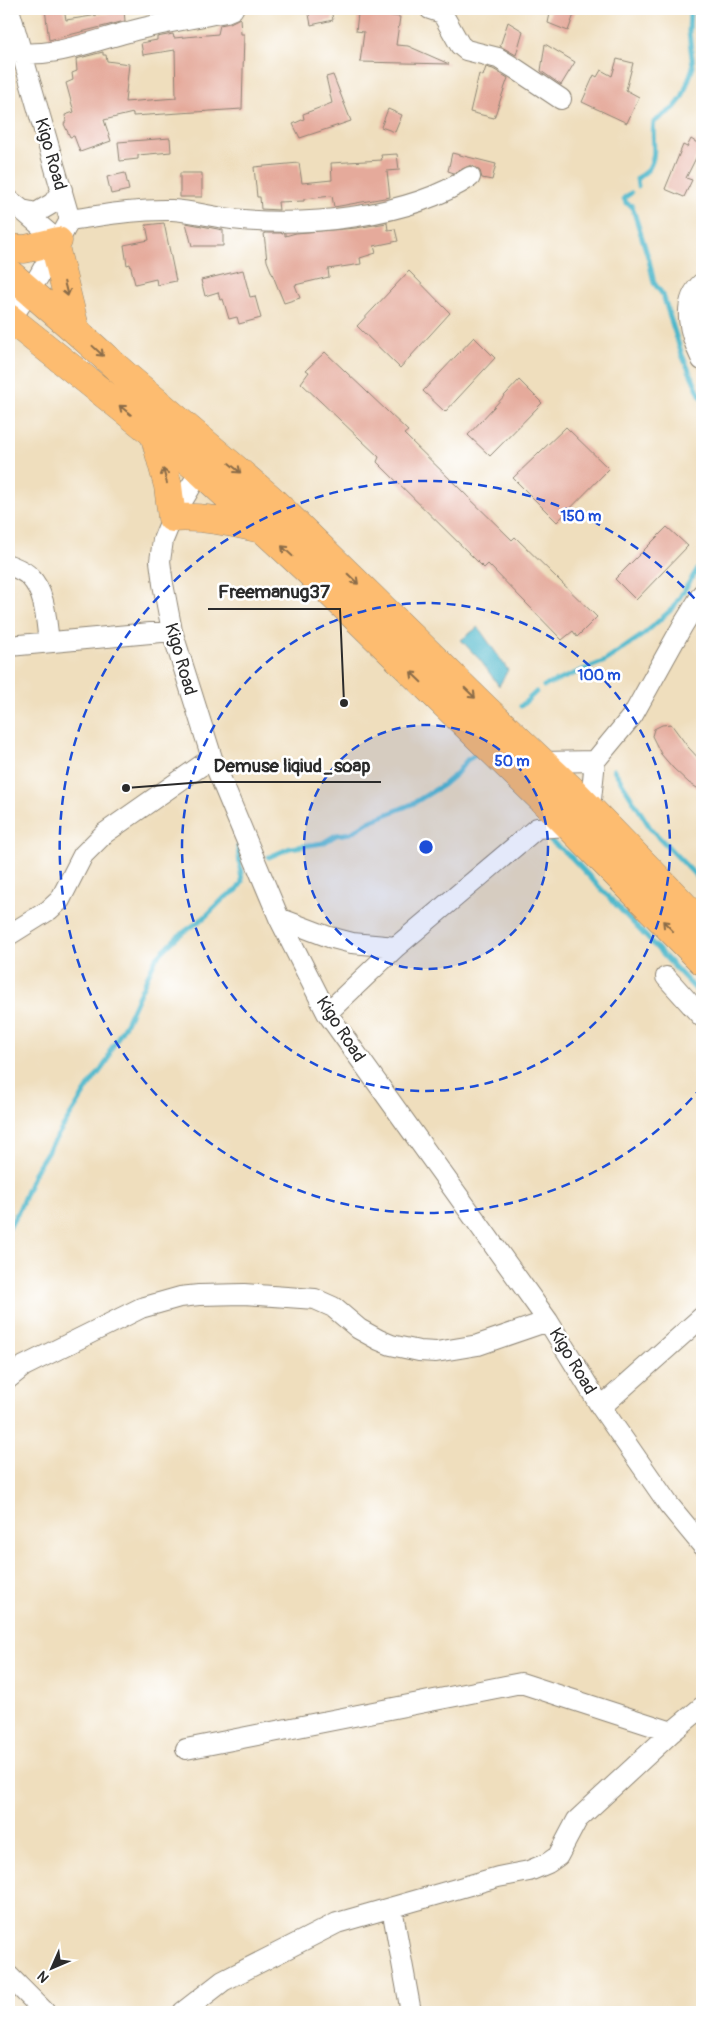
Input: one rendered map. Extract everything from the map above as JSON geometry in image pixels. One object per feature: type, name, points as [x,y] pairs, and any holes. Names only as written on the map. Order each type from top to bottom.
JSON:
[{"type":"highway","points":[[9,248],[25,249],[61,236],[76,330]]},
{"type":"highway","points":[[9,273],[124,374],[206,460],[264,530],[541,799],[702,961]]},
{"type":"highway","points":[[10,318],[154,434],[206,460],[270,498],[590,809],[702,924]]},
{"type":"highway","points":[[154,434],[168,486],[172,518],[209,519],[264,530]]},
{"type":"street","name":"Kigo Road","points":[[9,9],[15,53],[62,190],[61,236]]},
{"type":"street","points":[[15,53],[62,51],[128,32],[233,9]]},
{"type":"street","points":[[430,9],[442,13],[460,45],[466,50],[498,58],[561,99]]},
{"type":"street","points":[[10,318],[29,291],[61,236],[110,214],[173,210],[232,219],[287,222],[330,219],[418,203],[446,192],[470,177]]},
{"type":"street","points":[[15,205],[36,213],[53,203],[62,190]]},
{"type":"street","points":[[15,205],[61,236]]},
{"type":"street","points":[[702,283],[691,302],[689,322],[692,340],[702,360]]},
{"type":"street","name":"Kigo Road","points":[[206,460],[172,518],[163,540],[160,562],[172,631],[212,758],[279,918],[327,1013],[548,1321],[601,1407],[669,1505],[702,1544]]},
{"type":"street","points":[[9,565],[29,575],[40,592],[49,642]]},
{"type":"street","points":[[590,809],[595,760],[633,715],[702,594]]},
{"type":"street","points":[[9,646],[172,631]]},
{"type":"street","points":[[9,934],[49,910],[60,900],[83,855],[105,833],[212,758]]},
{"type":"street","points":[[542,762],[595,760]]},
{"type":"street","points":[[537,828],[541,799]]},
{"type":"street","points":[[327,1013],[396,946],[537,828],[568,826]]},
{"type":"street","points":[[279,918],[329,937],[352,943],[396,946]]},
{"type":"street","points":[[666,977],[702,1017]]},
{"type":"street","points":[[9,1378],[24,1366],[141,1308],[162,1301],[190,1296],[244,1294],[315,1299],[332,1307],[359,1329],[378,1340],[419,1351],[436,1352],[478,1345],[548,1321]]},
{"type":"street","points":[[601,1407],[702,1317]]},
{"type":"street","points":[[186,1748],[521,1683],[672,1732]]},
{"type":"street","points":[[183,2012],[223,1982],[337,1922],[498,1877],[529,1871],[548,1863],[558,1856],[577,1820],[672,1732],[702,1707]]},
{"type":"street","points":[[392,1908],[411,2012]]},
{"type":"street","points":[[9,1976],[45,2012]]},
{"type":"water","points":[[478,627],[508,670],[499,686],[480,660],[461,640]]},
{"type":"building","points":[[45,9],[64,9],[66,20],[124,11],[125,21],[49,40]]},
{"type":"building","points":[[308,9],[331,9],[333,20],[311,25]]},
{"type":"building","points":[[374,9],[387,9],[386,15],[400,17],[396,45],[408,46],[449,64],[360,62],[364,32],[356,31],[358,14],[365,15],[366,10],[373,11]]},
{"type":"building","points":[[551,9],[576,9],[568,31],[548,23]]},
{"type":"building","points":[[240,18],[241,34],[244,34],[242,109],[133,116],[133,113],[104,120],[111,141],[80,152],[74,136],[70,137],[64,124],[66,121],[65,115],[74,112],[66,83],[73,80],[72,73],[77,71],[76,59],[103,52],[103,55],[106,55],[107,61],[129,64],[125,102],[176,98],[175,50],[143,55],[141,43],[173,34],[174,38],[218,34],[220,25]]},
{"type":"building","points":[[508,22],[523,31],[516,55],[500,46]]},
{"type":"building","points":[[545,44],[575,62],[561,85],[541,71]]},
{"type":"building","points":[[617,59],[633,63],[626,90],[639,97],[627,123],[582,102],[594,75],[597,77],[601,70],[612,76]]},
{"type":"building","points":[[486,67],[508,78],[494,118],[470,112],[479,74],[483,76]]},
{"type":"building","points":[[333,75],[351,121],[300,138],[293,124],[304,119],[303,114],[332,103],[326,77]]},
{"type":"building","points":[[388,109],[402,115],[395,132],[381,127]]},
{"type":"building","points":[[170,138],[171,152],[138,155],[138,159],[120,161],[118,142]]},
{"type":"building","points":[[691,139],[702,146],[686,178],[692,180],[684,197],[665,189],[683,145],[687,147]]},
{"type":"building","points":[[452,153],[496,164],[492,180],[482,178],[480,171],[471,165],[454,173],[448,171]]},
{"type":"building","points":[[397,154],[399,170],[387,171],[390,197],[334,207],[332,196],[304,199],[304,201],[278,202],[279,210],[261,209],[260,197],[257,197],[254,167],[299,163],[302,183],[332,180],[331,163],[382,160],[381,155]]},
{"type":"building","points":[[125,173],[129,190],[111,194],[107,177]]},
{"type":"building","points":[[180,173],[202,173],[202,197],[180,197]]},
{"type":"building","points":[[164,223],[176,281],[157,285],[156,279],[135,284],[130,264],[127,265],[124,245],[149,240],[146,225]]},
{"type":"building","points":[[186,223],[223,230],[223,246],[192,246]]},
{"type":"building","points":[[387,223],[388,230],[395,229],[398,241],[374,246],[376,253],[360,258],[361,264],[328,269],[329,277],[295,285],[300,298],[284,303],[267,261],[264,233],[285,233],[285,236],[296,233],[356,228]]},
{"type":"building","points":[[243,270],[250,297],[255,296],[261,318],[239,324],[237,317],[229,319],[223,299],[220,300],[218,292],[205,296],[201,280]]},
{"type":"building","points":[[409,271],[450,313],[400,368],[357,326]]},
{"type":"building","points":[[474,337],[495,358],[445,412],[423,391]]},
{"type":"building","points":[[325,352],[408,431],[404,434],[512,540],[515,537],[597,617],[577,637],[573,631],[562,640],[488,564],[484,568],[377,462],[379,457],[301,383],[309,372],[306,370]]},
{"type":"building","points":[[519,380],[542,403],[490,456],[468,435]]},
{"type":"building","points":[[566,427],[609,469],[557,522],[513,478]]},
{"type":"building","points":[[667,527],[688,546],[636,600],[615,579]]},
{"type":"building","points":[[671,724],[702,762],[702,791],[689,783],[673,768],[661,754],[652,736],[654,729],[662,725]]},
{"type":"waterway","points":[[638,186],[637,179],[648,170],[652,163],[654,122],[674,108],[682,98],[693,67],[689,32],[690,9]]},
{"type":"waterway","points":[[631,193],[624,198],[626,203],[632,206],[649,260],[654,283],[663,295],[682,355],[702,399]]},
{"type":"waterway","points":[[544,686],[605,661],[644,634],[673,608],[702,562]]},
{"type":"waterway","points":[[521,706],[536,692]]},
{"type":"waterway","points":[[269,857],[290,848],[323,843],[336,835],[351,833],[368,822],[412,804],[443,785],[457,773],[467,760],[479,753]]},
{"type":"waterway","points":[[614,770],[651,829],[702,882]]},
{"type":"waterway","points":[[551,841],[571,857],[702,996]]},
{"type":"waterway","points":[[9,1228],[19,1210],[35,1171],[89,1086],[108,1060],[110,1051],[126,1023],[156,958],[177,937],[205,917],[224,898],[237,890],[242,882],[238,847],[243,844]]},
{"type":"place","name":"Freemanug37","points":[[344,703]]},
{"type":"place","name":"Demuse liqiud_soap","points":[[126,788]]}]
